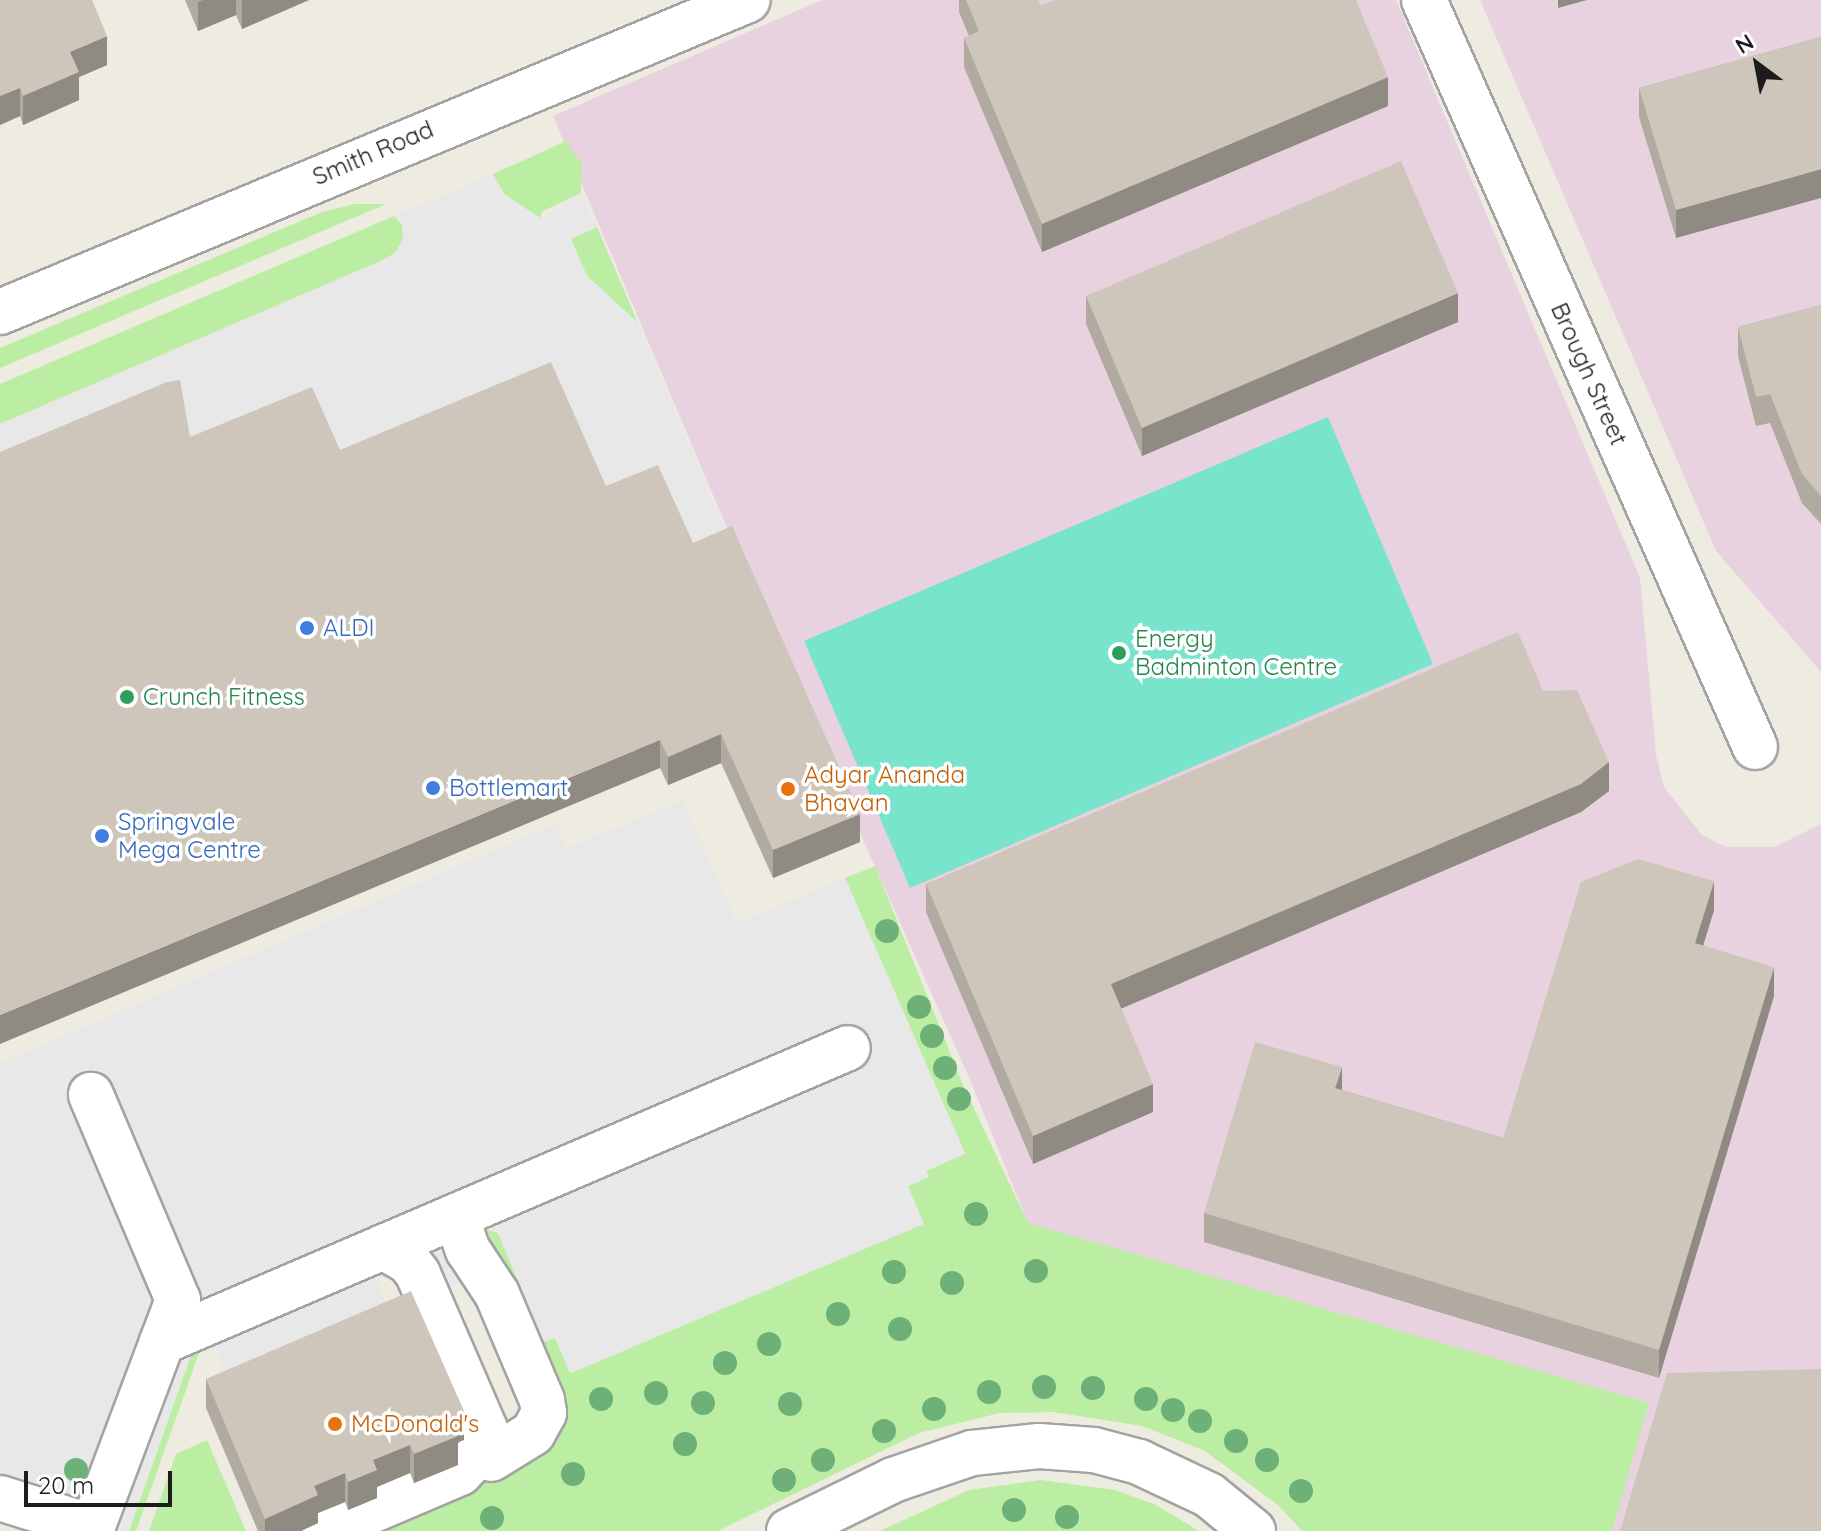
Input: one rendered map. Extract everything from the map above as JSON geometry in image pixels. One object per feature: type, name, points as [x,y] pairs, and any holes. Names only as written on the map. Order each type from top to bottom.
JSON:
[{"type":"street","name":"Smith Road","points":[[0,312],[748,0]]},
{"type":"street","name":"Brough Street","points":[[1424,0],[1755,747]]},
{"type":"street","points":[[162,1342],[848,1048]]},
{"type":"street","points":[[0,1498],[92,1529],[178,1300],[91,1095]]},
{"type":"street","points":[[324,1531],[476,1466],[509,1439],[510,1411],[443,1222]]},
{"type":"street","points":[[383,1247],[409,1262],[418,1274],[485,1429],[476,1466]]},
{"type":"street","points":[[789,1531],[893,1480],[972,1453],[1039,1446],[1094,1450],[1139,1462],[1209,1495],[1253,1531]]},
{"type":"street","points":[[836,1531],[893,1480]]},
{"type":"shaded area","points":[[822,0],[1396,0],[1640,578],[1656,755],[1664,787],[1702,835],[1726,847],[1775,847],[1821,824],[1821,1531],[1595,1531],[1028,1223],[971,1082],[775,642],[553,116]]},
{"type":"shaded area","points":[[1480,0],[1821,0],[1821,672],[1716,551]]},
{"type":"shaded area","points":[[493,174],[504,194],[539,218],[581,193],[597,227],[571,239],[587,276],[638,323],[736,553],[340,479],[0,481],[0,424],[381,261],[395,253],[403,240],[402,224],[394,216]]},
{"type":"shaded area","name":"Energy Badminton Centre","points":[[1328,417],[1433,664],[910,888],[804,641]]},
{"type":"shaded area","points":[[683,800],[737,923],[845,878],[965,1153],[926,1170],[929,1177],[908,1186],[924,1224],[570,1373],[555,1338],[544,1342],[498,1233],[489,1227],[481,1233],[498,1267],[412,1303],[397,1279],[375,1276],[390,1312],[228,1381],[214,1345],[191,1355],[129,1531],[17,1531],[0,1520],[0,1063],[557,823],[566,848]]},
{"type":"green space","points":[[571,139],[568,145],[582,163],[581,193],[543,211],[540,218],[504,194],[493,174]]},
{"type":"green space","points":[[355,204],[386,204],[0,368],[0,348],[322,212]]},
{"type":"green space","points":[[394,216],[402,224],[403,240],[395,253],[381,261],[0,424],[0,384]]},
{"type":"green space","points":[[597,227],[638,323],[587,276],[571,239]]},
{"type":"green space","points":[[875,866],[963,1085],[1028,1223],[1649,1403],[1612,1531],[1302,1531],[1279,1506],[1205,1451],[1142,1426],[1053,1412],[1000,1413],[919,1433],[718,1531],[351,1531],[538,1446],[480,1234],[485,1229],[498,1233],[543,1341],[555,1338],[571,1373],[854,1253],[908,1186],[929,1177],[926,1171],[965,1154],[845,878]]},
{"type":"green space","points":[[199,1353],[136,1531],[129,1531],[191,1355]]},
{"type":"green space","points":[[207,1440],[246,1531],[149,1531],[176,1454]]},
{"type":"green space","points":[[1041,1480],[1115,1490],[1156,1505],[1199,1531],[880,1531],[969,1490]]},
{"type":"building","points":[[0,0],[92,0],[107,36],[70,52],[79,72],[23,96],[20,88],[0,96]]},
{"type":"building","points":[[966,0],[1038,0],[1040,6],[1054,0],[1356,0],[1388,77],[1042,224],[964,38],[979,31]]},
{"type":"building","points":[[1821,37],[1821,169],[1676,210],[1639,88]]},
{"type":"building","points":[[1401,161],[1458,293],[1142,428],[1086,296]]},
{"type":"building","points":[[1821,305],[1821,496],[1802,474],[1770,394],[1756,397],[1738,327]]},
{"type":"building","points":[[551,362],[606,486],[658,465],[693,543],[732,526],[860,814],[773,850],[721,734],[668,757],[660,740],[0,1015],[0,452],[167,382],[180,380],[190,437],[312,387],[340,450]]},
{"type":"building","points":[[1518,632],[1543,691],[1577,690],[1609,762],[1581,784],[1111,984],[1153,1084],[1033,1136],[926,884]]},
{"type":"building","points":[[1638,859],[1714,881],[1695,943],[1774,967],[1659,1350],[1204,1213],[1255,1042],[1342,1067],[1335,1088],[1503,1138],[1581,882]]},
{"type":"building","name":"McDonald's","points":[[411,1291],[464,1411],[451,1417],[458,1436],[414,1454],[410,1445],[373,1460],[377,1470],[348,1482],[345,1473],[314,1486],[318,1495],[265,1519],[206,1379]]},
{"type":"building","points":[[1821,1369],[1821,1531],[1620,1531],[1667,1373]]},
{"type":"place","name":"ALDI","points":[[307,628]]},
{"type":"place","name":"Energy Badminton Centre","points":[[1119,653]]},
{"type":"place","name":"Crunch Fitness","points":[[127,697]]},
{"type":"place","name":"Bottlemart","points":[[433,788]]},
{"type":"place","name":"Adyar Ananda Bhavan","points":[[788,789]]},
{"type":"place","name":"Springvale Mega Centre","points":[[102,836]]},
{"type":"place","name":"McDonald's","points":[[335,1424]]}]
